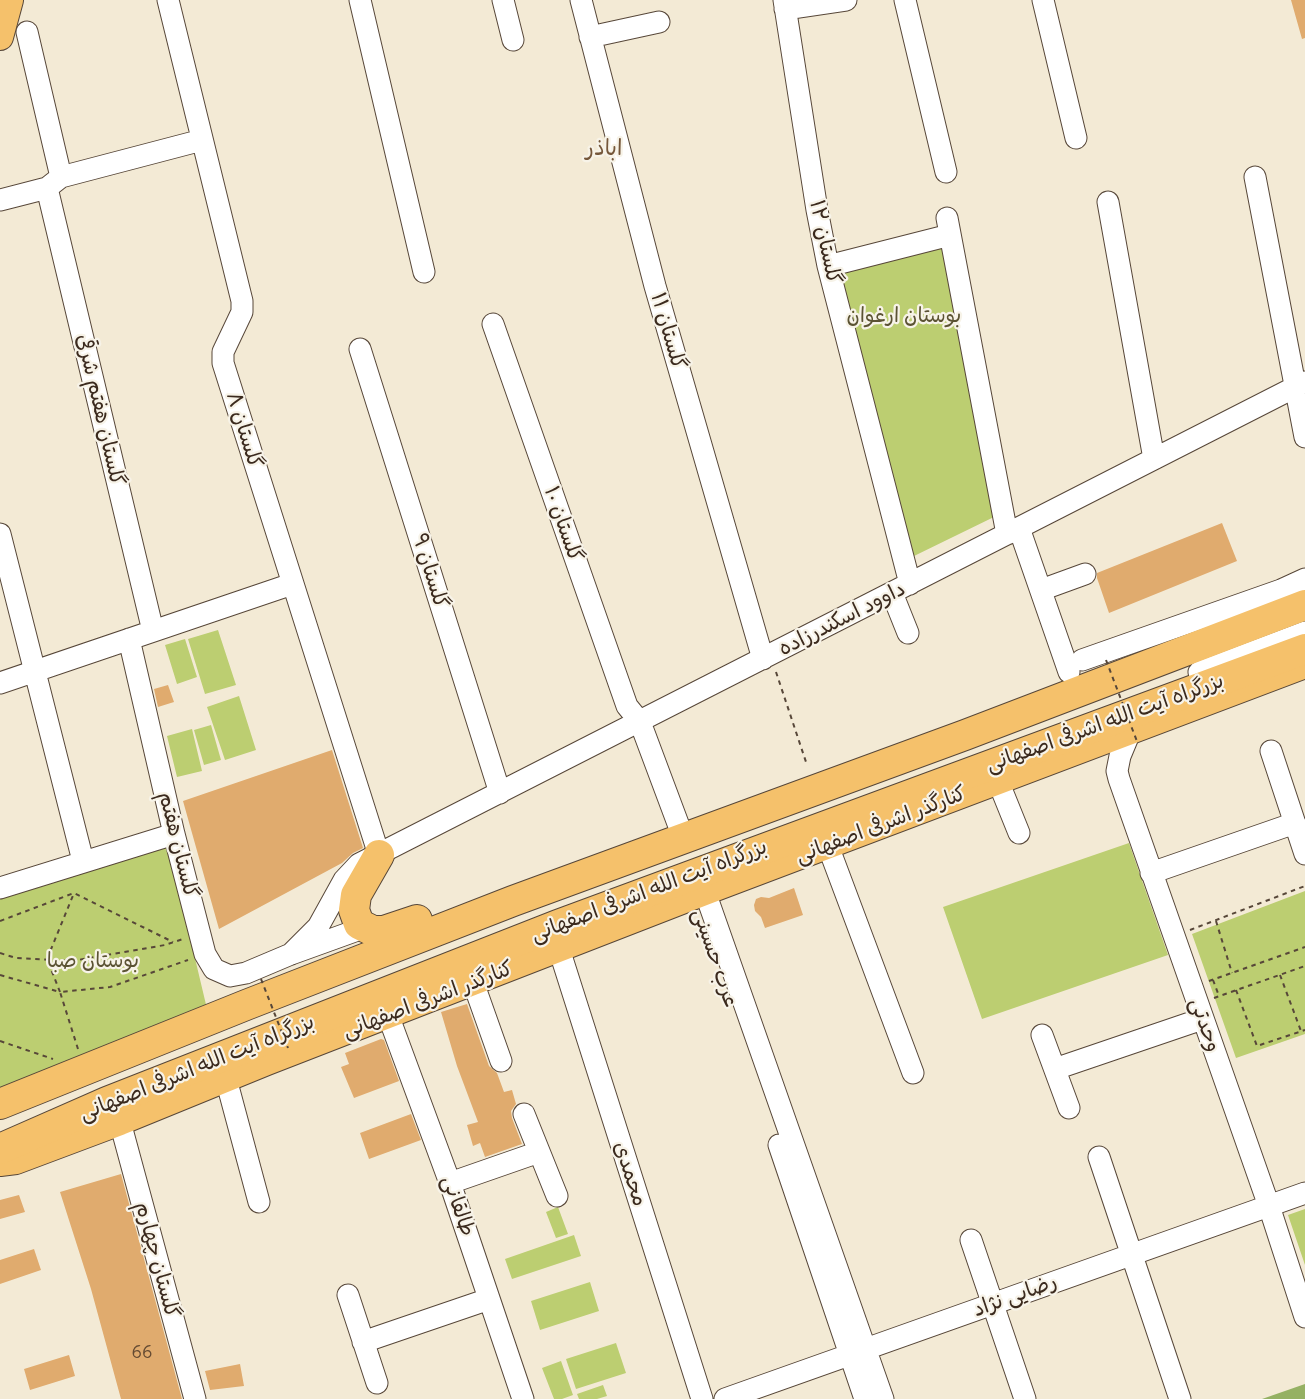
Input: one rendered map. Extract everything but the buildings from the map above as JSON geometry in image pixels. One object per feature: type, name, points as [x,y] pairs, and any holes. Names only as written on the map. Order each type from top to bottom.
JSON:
[{"type":"highway","name":"بزرگراه آیت الله اشرفی اصفهانی","points":[[0,1104],[513,901],[965,735],[1305,605]]},
{"type":"highway","name":"بزرگراه آیت الله اشرفی اصفهانی","points":[[4,1161],[107,1102],[1120,735],[1305,649]]},
{"type":"highway","points":[[379,855],[359,888],[354,902],[355,917],[363,928],[384,931],[467,904],[513,901]]},
{"type":"main road","points":[[0,37],[10,0]]},
{"type":"main road","name":"کنارگذر اشرفی اصفهانی","points":[[4,1161],[120,1122],[559,949],[697,887],[828,846],[1305,665]]},
{"type":"street","name":"گلستان ٨","points":[[168,0],[242,301],[242,312],[223,352],[223,363],[379,855]]},
{"type":"street","points":[[360,0],[424,272]]},
{"type":"street","points":[[503,0],[513,40]]},
{"type":"street","name":"گلستان ۱۱","points":[[581,0],[655,286],[766,657]]},
{"type":"street","points":[[784,4],[846,0]]},
{"type":"street","points":[[905,0],[946,172]]},
{"type":"street","points":[[1043,0],[1076,138]]},
{"type":"street","name":"گلستان ۱۲","points":[[784,4],[828,266],[901,589],[908,633]]},
{"type":"street","points":[[590,37],[659,22]]},
{"type":"street","name":"گلستان هفتم شرقی","points":[[27,32],[54,183],[153,631]]},
{"type":"street","points":[[0,200],[202,140]]},
{"type":"street","points":[[1255,177],[1300,385],[1305,437]]},
{"type":"street","points":[[1108,202],[1154,459]]},
{"type":"street","points":[[828,266],[948,227],[1013,531],[1075,666],[1305,579]]},
{"type":"street","name":"گلستان ۱۰","points":[[493,324],[627,706],[640,722],[683,837]]},
{"type":"street","name":"گلستان ۹","points":[[360,349],[500,793]]},
{"type":"street","name":"داوود اسکندرزاده","points":[[291,954],[318,927],[350,871],[359,864],[1300,385]]},
{"type":"street","points":[[0,534],[83,861]]},
{"type":"street","points":[[1041,590],[1085,574]]},
{"type":"street","points":[[0,683],[292,584]]},
{"type":"street","points":[[0,1118],[267,1009],[678,852],[1111,693],[1305,618]]},
{"type":"street","points":[[0,1134],[483,941],[1305,633]]},
{"type":"street","name":"گلستان هفتم","points":[[129,639],[202,944]]},
{"type":"street","name":"وحدتی","points":[[1120,735],[1119,779],[1269,1206],[1305,1317]]},
{"type":"street","points":[[1271,751],[1305,854]]},
{"type":"street","points":[[998,781],[1019,833]]},
{"type":"street","points":[[1151,873],[1294,823]]},
{"type":"street","points":[[0,888],[174,834]]},
{"type":"street","points":[[828,846],[913,1073]]},
{"type":"street","name":"عرب حسینی","points":[[697,887],[859,1352],[883,1399]]},
{"type":"street","points":[[202,944],[214,969],[230,976],[246,973],[363,928]]},
{"type":"street","name":"محمدی","points":[[559,949],[702,1399]]},
{"type":"street","points":[[473,982],[501,1061]]},
{"type":"street","points":[[1055,1069],[1197,1003]]},
{"type":"street","name":"طالقانی","points":[[388,1015],[450,1183],[523,1399]]},
{"type":"street","points":[[1042,1035],[1069,1108]]},
{"type":"street","points":[[226,1079],[259,1202]]},
{"type":"street","points":[[524,1114],[557,1196]]},
{"type":"street","name":"گلستان چهارم","points":[[120,1122],[195,1399]]},
{"type":"street","points":[[450,1183],[538,1152]]},
{"type":"street","points":[[1099,1157],[1180,1399]]},
{"type":"street","name":"رضایی نژاد","points":[[726,1399],[1305,1193]]},
{"type":"street","points":[[971,1240],[1026,1399]]},
{"type":"street","points":[[348,1295],[377,1383]]},
{"type":"street","points":[[363,1342],[489,1299]]},
{"type":"street","name":"عرب حسینی","points":[[859,1352],[865,1399]]},
{"type":"path","points":[[766,657],[807,765]]},
{"type":"path","points":[[1106,660],[1120,735]]},
{"type":"path","points":[[1173,936],[1305,886]]},
{"type":"path","points":[[0,921],[74,893],[173,942]]},
{"type":"path","points":[[74,893],[47,959],[78,1049]]},
{"type":"path","points":[[1215,920],[1232,973]]},
{"type":"path","points":[[0,953],[16,958],[72,961],[173,942],[202,944]]},
{"type":"path","points":[[0,975],[60,992],[110,987],[202,944]]},
{"type":"path","points":[[1197,1003],[1213,980],[1305,947]]},
{"type":"path","points":[[1197,1003],[1305,966]]},
{"type":"path","points":[[1236,990],[1257,1046],[1303,1030],[1280,975]]},
{"type":"path","points":[[261,979],[288,1048]]},
{"type":"path","points":[[1213,980],[1220,996]]},
{"type":"path","points":[[0,1041],[53,1059]]},
{"type":"green space","name":"بوستان ارغوان","points":[[944,247],[996,516],[912,557],[840,274]]},
{"type":"green space","points":[[218,630],[236,685],[205,694],[188,639]]},
{"type":"green space","points":[[185,639],[197,677],[177,684],[165,645]]},
{"type":"green space","points":[[239,696],[256,750],[225,760],[207,707]]},
{"type":"green space","points":[[211,725],[221,760],[204,765],[194,730]]},
{"type":"green space","points":[[192,729],[202,771],[177,777],[167,736]]},
{"type":"green space","points":[[1129,843],[1168,955],[982,1019],[943,907]]},
{"type":"green space","name":"بوستان صبا","points":[[160,846],[169,849],[208,1013],[0,1094],[0,898]]},
{"type":"green space","points":[[1305,891],[1305,1034],[1236,1058],[1192,934]]},
{"type":"green space","points":[[558,1207],[568,1234],[556,1238],[546,1212]]},
{"type":"green space","points":[[1305,1209],[1305,1265],[1288,1215]]},
{"type":"green space","points":[[574,1235],[581,1256],[512,1279],[505,1259]]},
{"type":"green space","points":[[590,1282],[599,1311],[540,1330],[531,1301]]},
{"type":"green space","points":[[616,1343],[626,1373],[576,1389],[566,1359]]},
{"type":"green space","points":[[561,1361],[573,1395],[554,1399],[542,1368]]},
{"type":"green space","points":[[1305,1384],[1305,1399],[1262,1399]]},
{"type":"green space","points":[[603,1385],[607,1396],[597,1399],[579,1399],[577,1394]]},
{"type":"district","name":"اباذر","points":[[604,149]]}]
